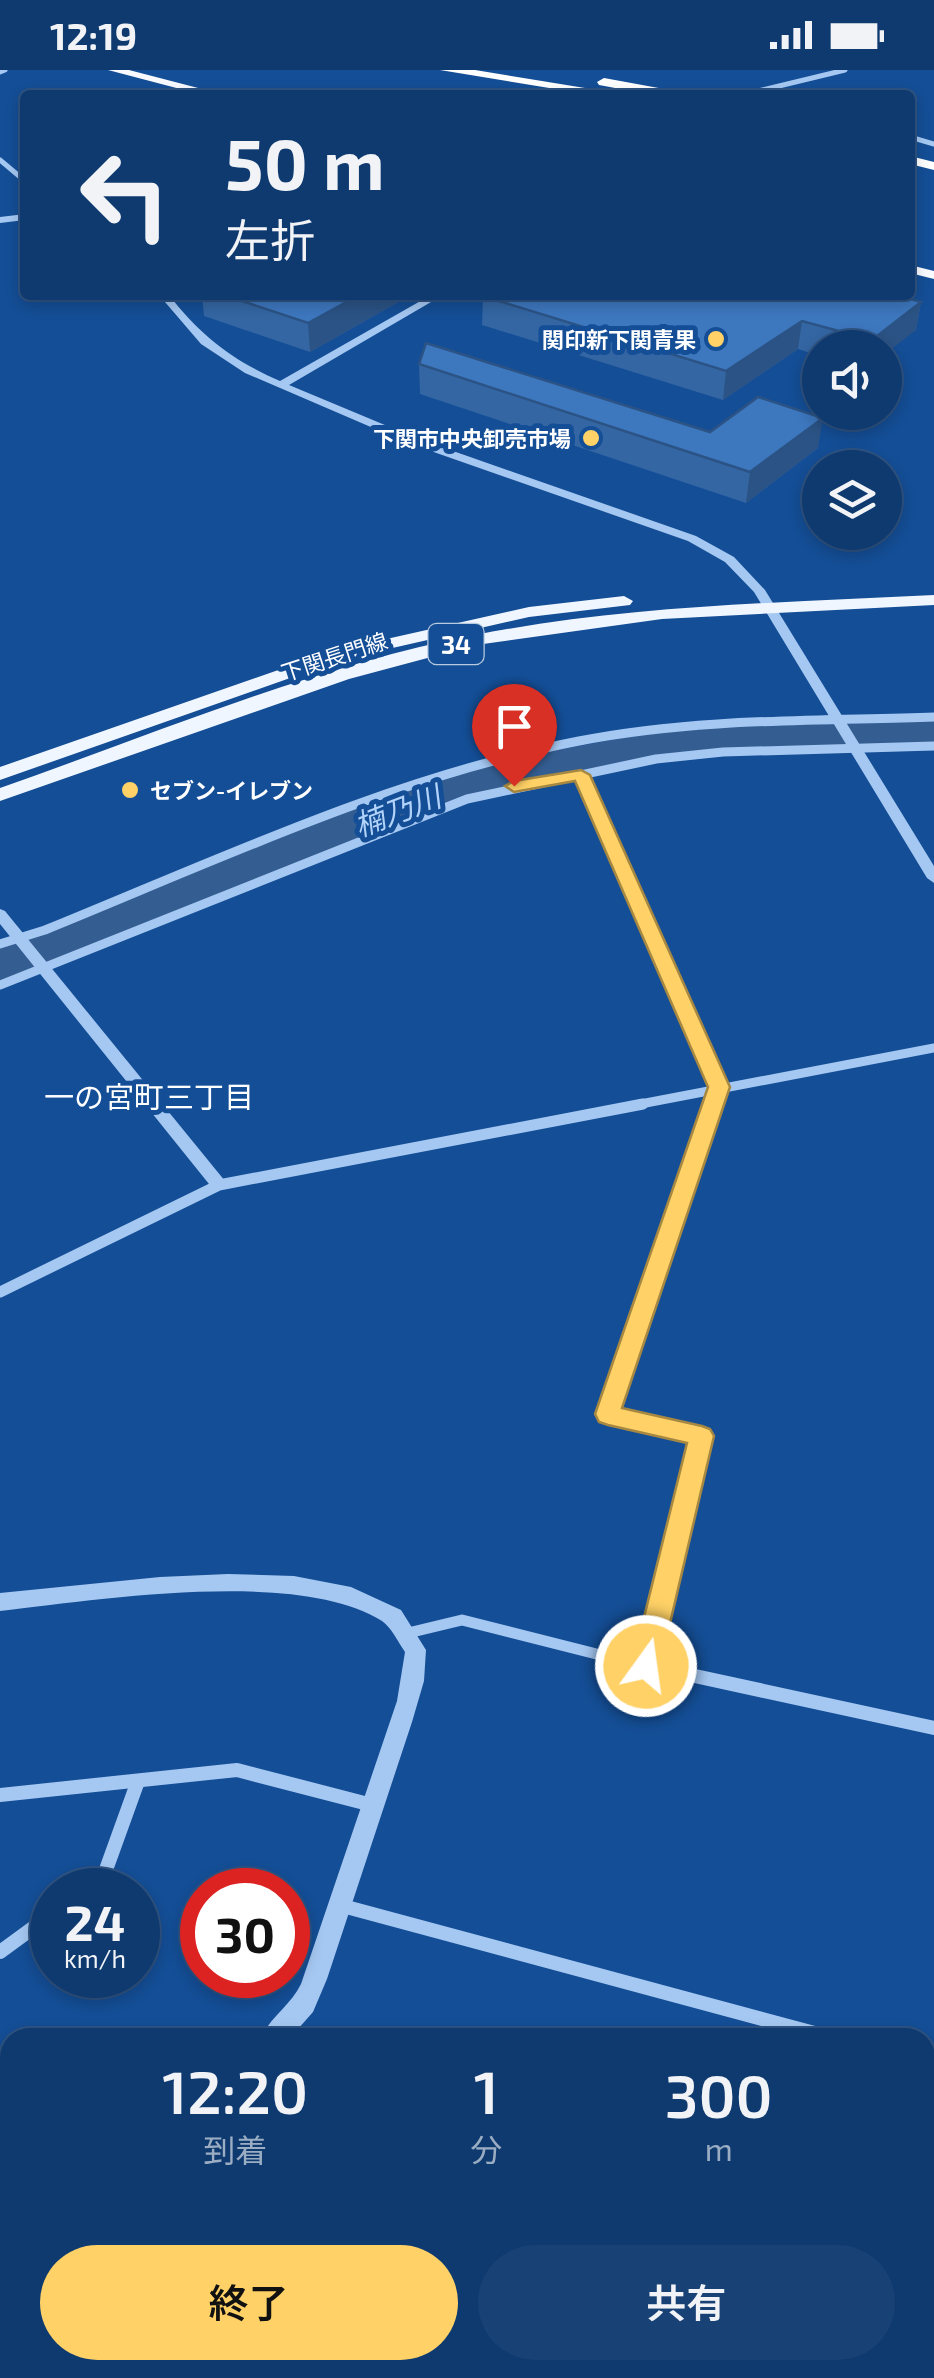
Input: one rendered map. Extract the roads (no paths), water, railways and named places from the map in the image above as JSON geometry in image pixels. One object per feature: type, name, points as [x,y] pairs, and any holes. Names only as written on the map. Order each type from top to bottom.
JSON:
[{"type":"highway","points":[[114,70],[198,90]]},
{"type":"highway","points":[[447,70],[587,90]]},
{"type":"highway","points":[[522,70],[644,90]]},
{"type":"main road","name":"下関長門線","points":[[0,774],[246,685],[401,638],[560,607],[764,598],[934,584]]},
{"type":"main road","name":"下関長門線","points":[[0,795],[342,675],[475,640],[764,598],[934,600]]},
{"type":"street","points":[[761,90],[845,70]]},
{"type":"street","points":[[0,160],[20,177]]},
{"type":"street","points":[[168,300],[192,330],[223,356],[280,385],[393,434],[712,548],[747,572],[934,878]]},
{"type":"street","points":[[280,385],[429,300]]},
{"type":"street","points":[[0,944],[46,930],[424,780],[537,750],[698,728],[934,717]]},
{"type":"street","points":[[0,985],[38,966],[467,798],[656,759],[722,752],[934,746]]},
{"type":"street","points":[[581,775],[719,1087],[608,1414],[702,1436],[646,1666]]},
{"type":"street","points":[[0,914],[38,966],[219,1185]]},
{"type":"street","points":[[0,1292],[219,1185],[934,1048]]},
{"type":"street","points":[[0,1602],[222,1582],[288,1584],[376,1605],[397,1619],[408,1633],[415,1652],[415,1675],[373,1806],[306,2000],[281,2028]]},
{"type":"street","points":[[408,1633],[462,1620],[646,1666],[934,1728]]},
{"type":"street","points":[[0,1794],[237,1770],[373,1806]]},
{"type":"street","points":[[107,1868],[138,1780]]},
{"type":"street","points":[[338,1905],[797,2028]]},
{"type":"street","points":[[0,1952],[30,1930]]},
{"type":"waterway","name":"楠乃川","points":[[0,966],[433,794],[508,773],[644,747],[703,741],[934,730]]},
{"type":"place","name":"関印新下関青果","points":[[716,339]]},
{"type":"place","name":"下関市中央卸売市場","points":[[591,438]]},
{"type":"place","name":"セブン-イレブン","points":[[130,790]]},
{"type":"district","name":"一の宮町三丁目","points":[[149,1096]]}]
